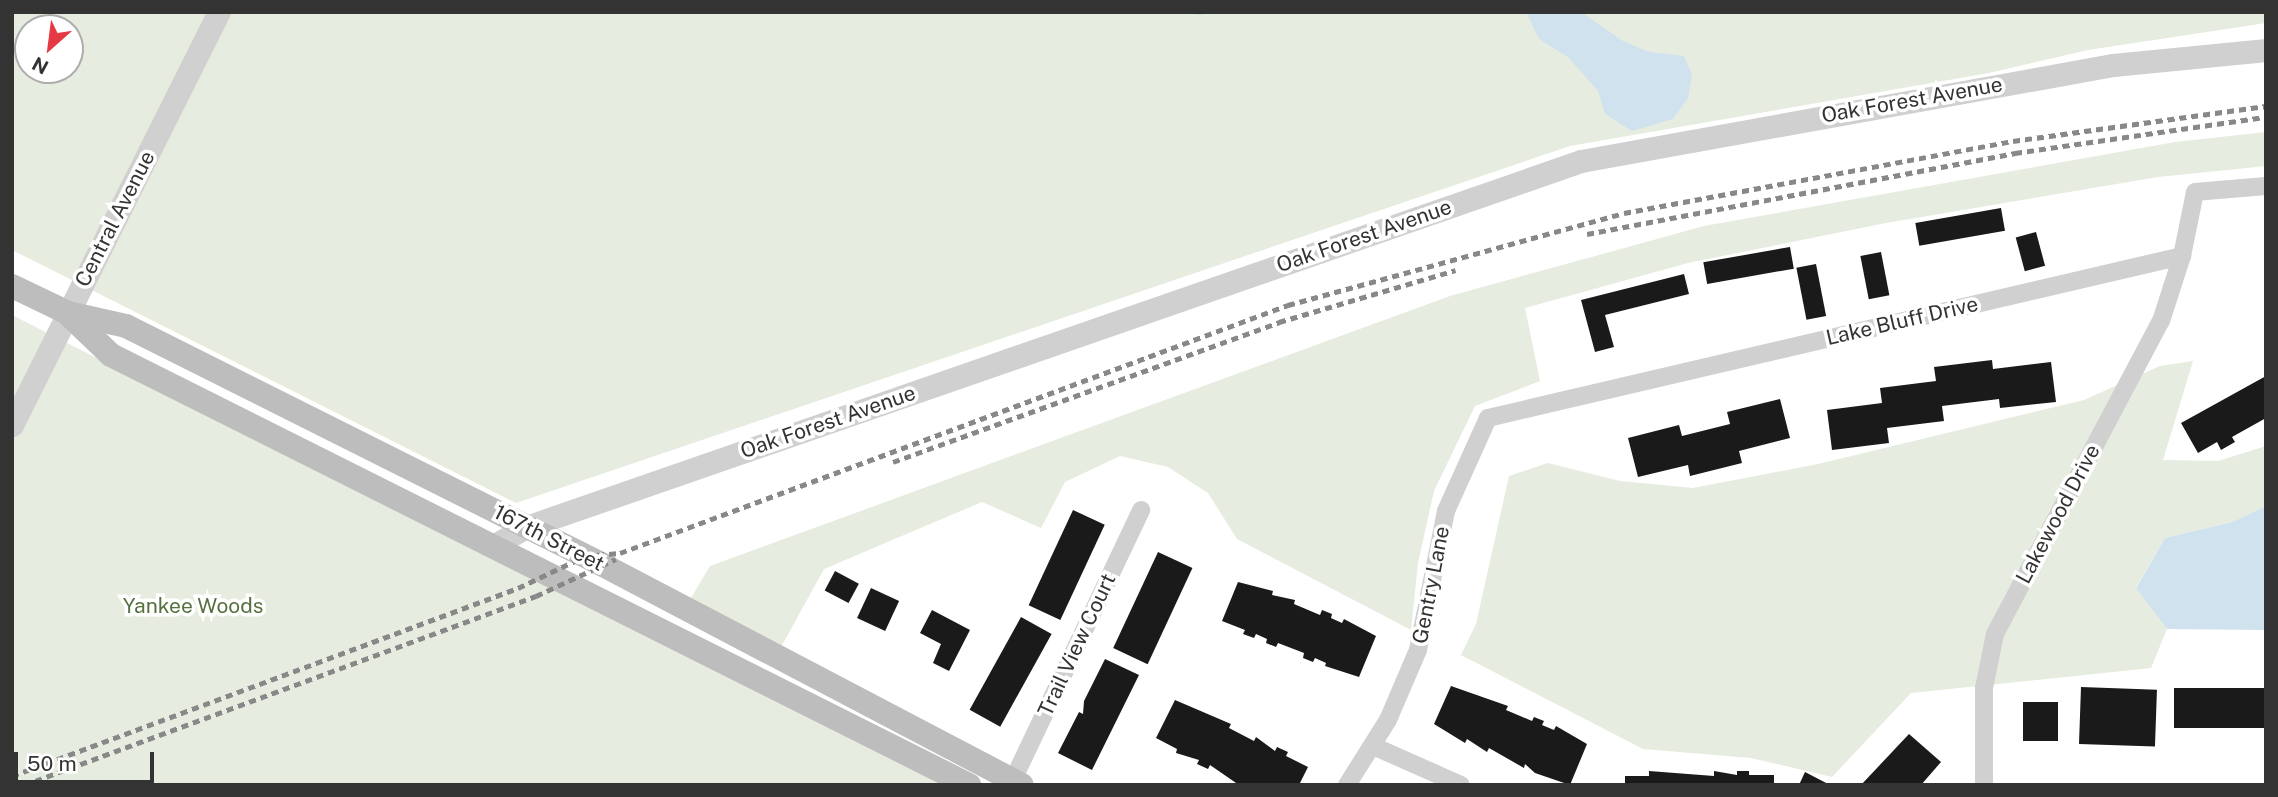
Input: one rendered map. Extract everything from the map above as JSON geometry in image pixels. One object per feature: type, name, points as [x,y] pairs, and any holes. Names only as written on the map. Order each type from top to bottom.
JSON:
[{"type":"main road","name":"167th Street","points":[[12,286],[68,313],[127,326],[526,527],[1017,782]]},
{"type":"main road","name":"167th Street","points":[[68,313],[111,355],[969,785]]},
{"type":"street","name":"Central Avenue","points":[[12,425],[219,12]]},
{"type":"street","name":"Oak Forest Avenue","points":[[494,546],[526,527],[1581,161],[2113,65],[2266,50]]},
{"type":"street","points":[[2182,256],[2194,191],[2266,186]]},
{"type":"street","name":"Lake Bluff Drive","points":[[1488,418],[2182,256]]},
{"type":"street","name":"Lakewood Drive","points":[[1984,785],[1984,688],[1995,634],[2161,321],[2182,256]]},
{"type":"street","name":"Gentry Lane","points":[[1347,785],[1373,746],[1418,650],[1446,511],[1488,418]]},
{"type":"street","name":"Trail View Court","points":[[1017,782],[1141,510]]},
{"type":"street","points":[[1373,746],[1461,785]]},
{"type":"green space","points":[[12,12],[2266,12],[2266,23],[2088,50],[1989,73],[1570,146],[516,503],[12,250]]},
{"type":"green space","points":[[2266,132],[2266,166],[2158,177],[1886,223],[1688,263],[1525,308],[1540,381],[1475,406],[1434,491],[1418,563],[1411,630],[1237,539],[1208,493],[1168,467],[1120,456],[1065,482],[1041,528],[982,502],[824,569],[781,647],[691,598],[710,566],[1450,296],[1704,226],[2175,142]]},
{"type":"green space","name":"Yankee Woods","points":[[12,315],[501,563],[947,785],[12,785]]},
{"type":"green space","points":[[2193,361],[2163,460],[2218,461],[2266,446],[2266,506],[2232,522],[2165,538],[2136,587],[2167,629],[2151,668],[1911,693],[1832,777],[1751,758],[1643,749],[1461,655],[1476,624],[1509,476],[1548,463],[1620,481],[1693,488],[1818,464],[2084,400],[2160,366]]},
{"type":"water","points":[[1526,12],[1581,12],[1623,41],[1649,52],[1684,56],[1692,74],[1688,98],[1673,119],[1632,131],[1605,114],[1598,91],[1568,57],[1539,39]]},
{"type":"water","points":[[2266,506],[2266,630],[2167,629],[2136,588],[2165,538],[2232,522]]},
{"type":"building","points":[[2001,208],[2005,231],[1919,246],[1915,223]]},
{"type":"building","points":[[2036,232],[2045,266],[2025,271],[2016,237]]},
{"type":"building","points":[[1790,247],[1794,269],[1707,284],[1703,262]]},
{"type":"building","points":[[1881,252],[1889,295],[1869,299],[1860,256]]},
{"type":"building","points":[[1816,264],[1826,316],[1806,320],[1796,268]]},
{"type":"building","points":[[1684,274],[1689,294],[1605,315],[1614,347],[1595,352],[1581,300]]},
{"type":"building","points":[[1992,360],[1993,369],[2051,362],[2056,402],[2000,408],[1999,399],[1942,406],[1944,421],[1887,428],[1889,443],[1832,450],[1827,410],[1882,403],[1880,388],[1936,381],[1934,367]]},
{"type":"building","points":[[2266,376],[2266,418],[2232,437],[2235,442],[2221,450],[2217,442],[2198,453],[2181,423]]},
{"type":"building","points":[[1780,399],[1790,438],[1739,451],[1742,463],[1690,476],[1688,465],[1638,477],[1628,438],[1679,425],[1682,436],[1730,424],[1727,412]]},
{"type":"building","points":[[1073,510],[1105,525],[1060,620],[1029,605]]},
{"type":"building","points":[[1158,552],[1192,568],[1148,664],[1113,648]]},
{"type":"building","points":[[835,571],[859,584],[849,603],[825,590]]},
{"type":"building","points":[[1238,582],[1273,591],[1272,595],[1295,600],[1294,604],[1320,615],[1322,610],[1332,614],[1331,618],[1342,623],[1344,619],[1376,636],[1359,677],[1325,666],[1326,663],[1315,658],[1313,662],[1303,658],[1304,653],[1278,643],[1276,647],[1266,643],[1267,639],[1256,634],[1254,638],[1243,634],[1245,630],[1222,621]]},
{"type":"building","points":[[871,588],[899,601],[885,631],[857,618]]},
{"type":"building","points":[[932,610],[970,630],[949,671],[933,663],[941,644],[920,633]]},
{"type":"building","points":[[1021,617],[1052,634],[1000,727],[970,710]]},
{"type":"building","points":[[1105,659],[1139,675],[1092,770],[1058,753],[1079,712],[1083,714],[1084,701]]},
{"type":"building","points":[[1451,686],[1508,706],[1506,710],[1532,721],[1534,717],[1544,721],[1542,725],[1554,730],[1556,726],[1587,744],[1570,785],[1535,773],[1525,764],[1524,768],[1489,748],[1487,752],[1467,739],[1465,743],[1434,724]]},
{"type":"building","points":[[2081,687],[2157,690],[2155,747],[2079,744]]},
{"type":"building","points":[[2174,688],[2266,688],[2266,728],[2174,728]]},
{"type":"building","points":[[1175,700],[1231,724],[1229,728],[1254,741],[1256,737],[1275,751],[1277,747],[1288,752],[1286,756],[1308,767],[1299,785],[1239,785],[1210,765],[1208,769],[1197,764],[1199,760],[1176,753],[1177,749],[1156,738]]},
{"type":"building","points":[[2023,702],[2058,702],[2058,741],[2023,741]]},
{"type":"building","points":[[1909,734],[1941,762],[1921,785],[1861,785]]},
{"type":"building","points":[[1649,771],[1714,776],[1714,771],[1737,775],[1737,771],[1749,771],[1749,775],[1774,775],[1774,785],[1625,785],[1625,776],[1649,776]]},
{"type":"building","points":[[1805,772],[1830,785],[1799,785]]},
{"type":"railway","points":[[12,776],[518,588],[585,556],[620,553],[1288,305],[1624,213],[2013,141],[2266,106]]},
{"type":"railway","points":[[1587,234],[2015,153],[2266,117]]},
{"type":"railway","points":[[893,462],[1279,322],[1456,270]]},
{"type":"railway","points":[[24,785],[536,596],[616,559]]}]
